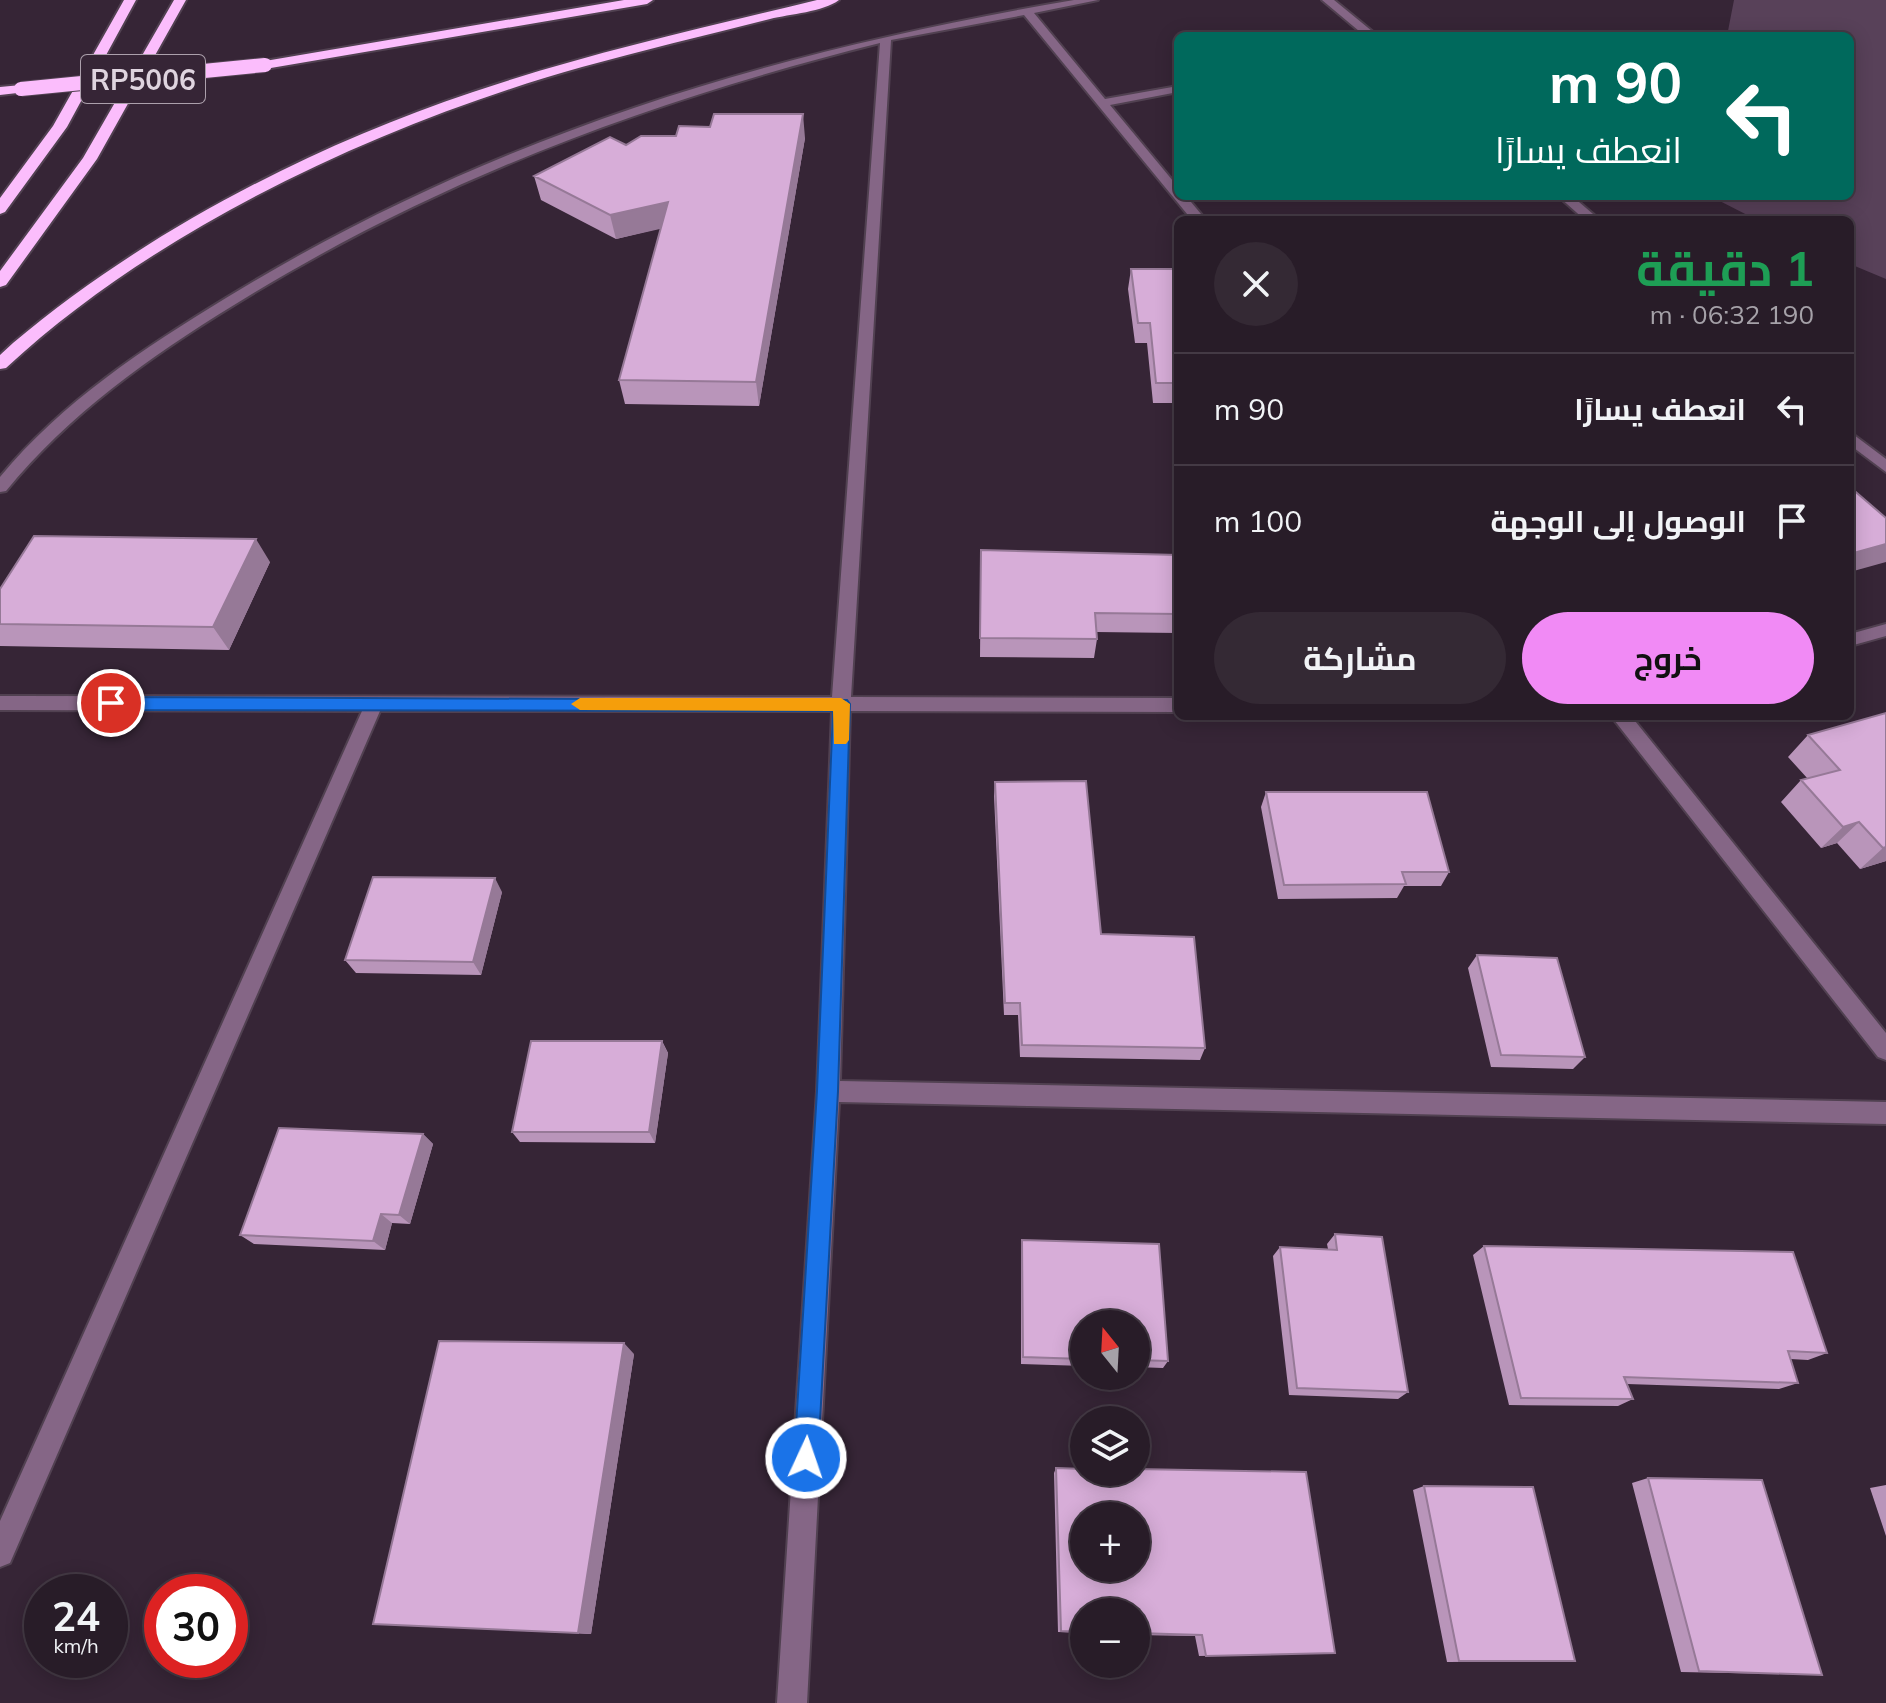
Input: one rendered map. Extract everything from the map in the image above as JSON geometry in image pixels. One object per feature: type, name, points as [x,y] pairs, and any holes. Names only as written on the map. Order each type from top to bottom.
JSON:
[{"type":"highway","points":[[0,209],[60,127],[130,0]]},
{"type":"highway","points":[[0,282],[90,159],[180,0]]},
{"type":"highway","name":"RP5006","points":[[0,91],[265,65],[647,0]]},
{"type":"highway","points":[[0,364],[70,307],[139,260],[224,208],[352,145],[504,87],[659,43],[833,0]]},
{"type":"street","points":[[0,487],[18,463],[77,407],[256,283],[354,226],[554,136],[772,66],[886,38],[1093,0]]},
{"type":"street","points":[[1327,0],[1367,32]]},
{"type":"street","points":[[1027,11],[1174,191]]},
{"type":"street","points":[[792,1703],[828,1091],[841,704],[886,38]]},
{"type":"street","points":[[1100,103],[1174,90]]},
{"type":"street","points":[[1182,200],[1196,216]]},
{"type":"street","points":[[1569,200],[1588,216]]},
{"type":"street","points":[[1854,440],[1886,467]]},
{"type":"street","points":[[1854,639],[1886,630]]},
{"type":"street","points":[[0,703],[1174,705]]},
{"type":"street","points":[[0,1553],[374,704]]},
{"type":"street","points":[[1623,720],[1886,1050]]},
{"type":"street","points":[[828,1091],[1886,1113]]},
{"type":"shaded area","points":[[1734,0],[1886,0],[1886,279],[1854,266],[1854,216],[1749,216],[1718,200],[1854,200],[1854,32],[1728,32]]},
{"type":"building","points":[[714,114],[803,114],[756,382],[619,380],[668,202],[610,215],[534,176],[610,137],[626,145],[641,136],[676,136],[679,126],[710,127]]},
{"type":"building","points":[[1131,269],[1174,269],[1174,383],[1156,383],[1150,323],[1138,323]]},
{"type":"building","points":[[1854,490],[1886,518],[1886,544],[1854,553]]},
{"type":"building","points":[[34,536],[256,539],[213,627],[0,624],[0,589]]},
{"type":"building","points":[[981,550],[1174,555],[1174,614],[1095,613],[1097,639],[980,638]]},
{"type":"building","points":[[1886,713],[1886,847],[1883,848],[1859,822],[1843,827],[1801,780],[1840,770],[1808,735]]},
{"type":"building","points":[[1086,781],[1101,934],[1194,937],[1205,1048],[1022,1045],[1020,1003],[1005,1003],[995,782]]},
{"type":"building","points":[[1266,792],[1427,792],[1449,872],[1402,872],[1406,884],[1284,885]]},
{"type":"building","points":[[373,877],[495,878],[473,962],[345,960]]},
{"type":"building","points":[[1477,955],[1557,958],[1585,1057],[1501,1055]]},
{"type":"building","points":[[531,1041],[662,1041],[649,1132],[512,1132]]},
{"type":"building","points":[[279,1128],[423,1134],[399,1215],[381,1214],[373,1241],[240,1235]]},
{"type":"building","points":[[1335,1234],[1382,1237],[1408,1392],[1297,1388],[1280,1247],[1337,1250]]},
{"type":"building","points":[[1022,1240],[1159,1244],[1168,1361],[1150,1360],[1150,1310],[1070,1310],[1070,1359],[1023,1357]]},
{"type":"building","points":[[1484,1246],[1793,1252],[1827,1353],[1788,1351],[1798,1383],[1624,1377],[1633,1399],[1521,1398]]},
{"type":"building","points":[[439,1341],[624,1343],[578,1633],[373,1624]]},
{"type":"building","points":[[1056,1468],[1070,1468],[1070,1486],[1150,1486],[1150,1469],[1306,1472],[1335,1653],[1206,1656],[1202,1635],[1150,1633],[1150,1598],[1070,1598],[1070,1631],[1061,1631]]},
{"type":"building","points":[[1648,1478],[1762,1480],[1822,1675],[1699,1671]]},
{"type":"building","points":[[1424,1486],[1533,1487],[1575,1661],[1459,1661]]},
{"type":"slow traffic","points":[[580,704],[841,704],[840,740]]},
{"type":"route","points":[[111,703],[841,704],[828,1091],[806,1458]]}]
